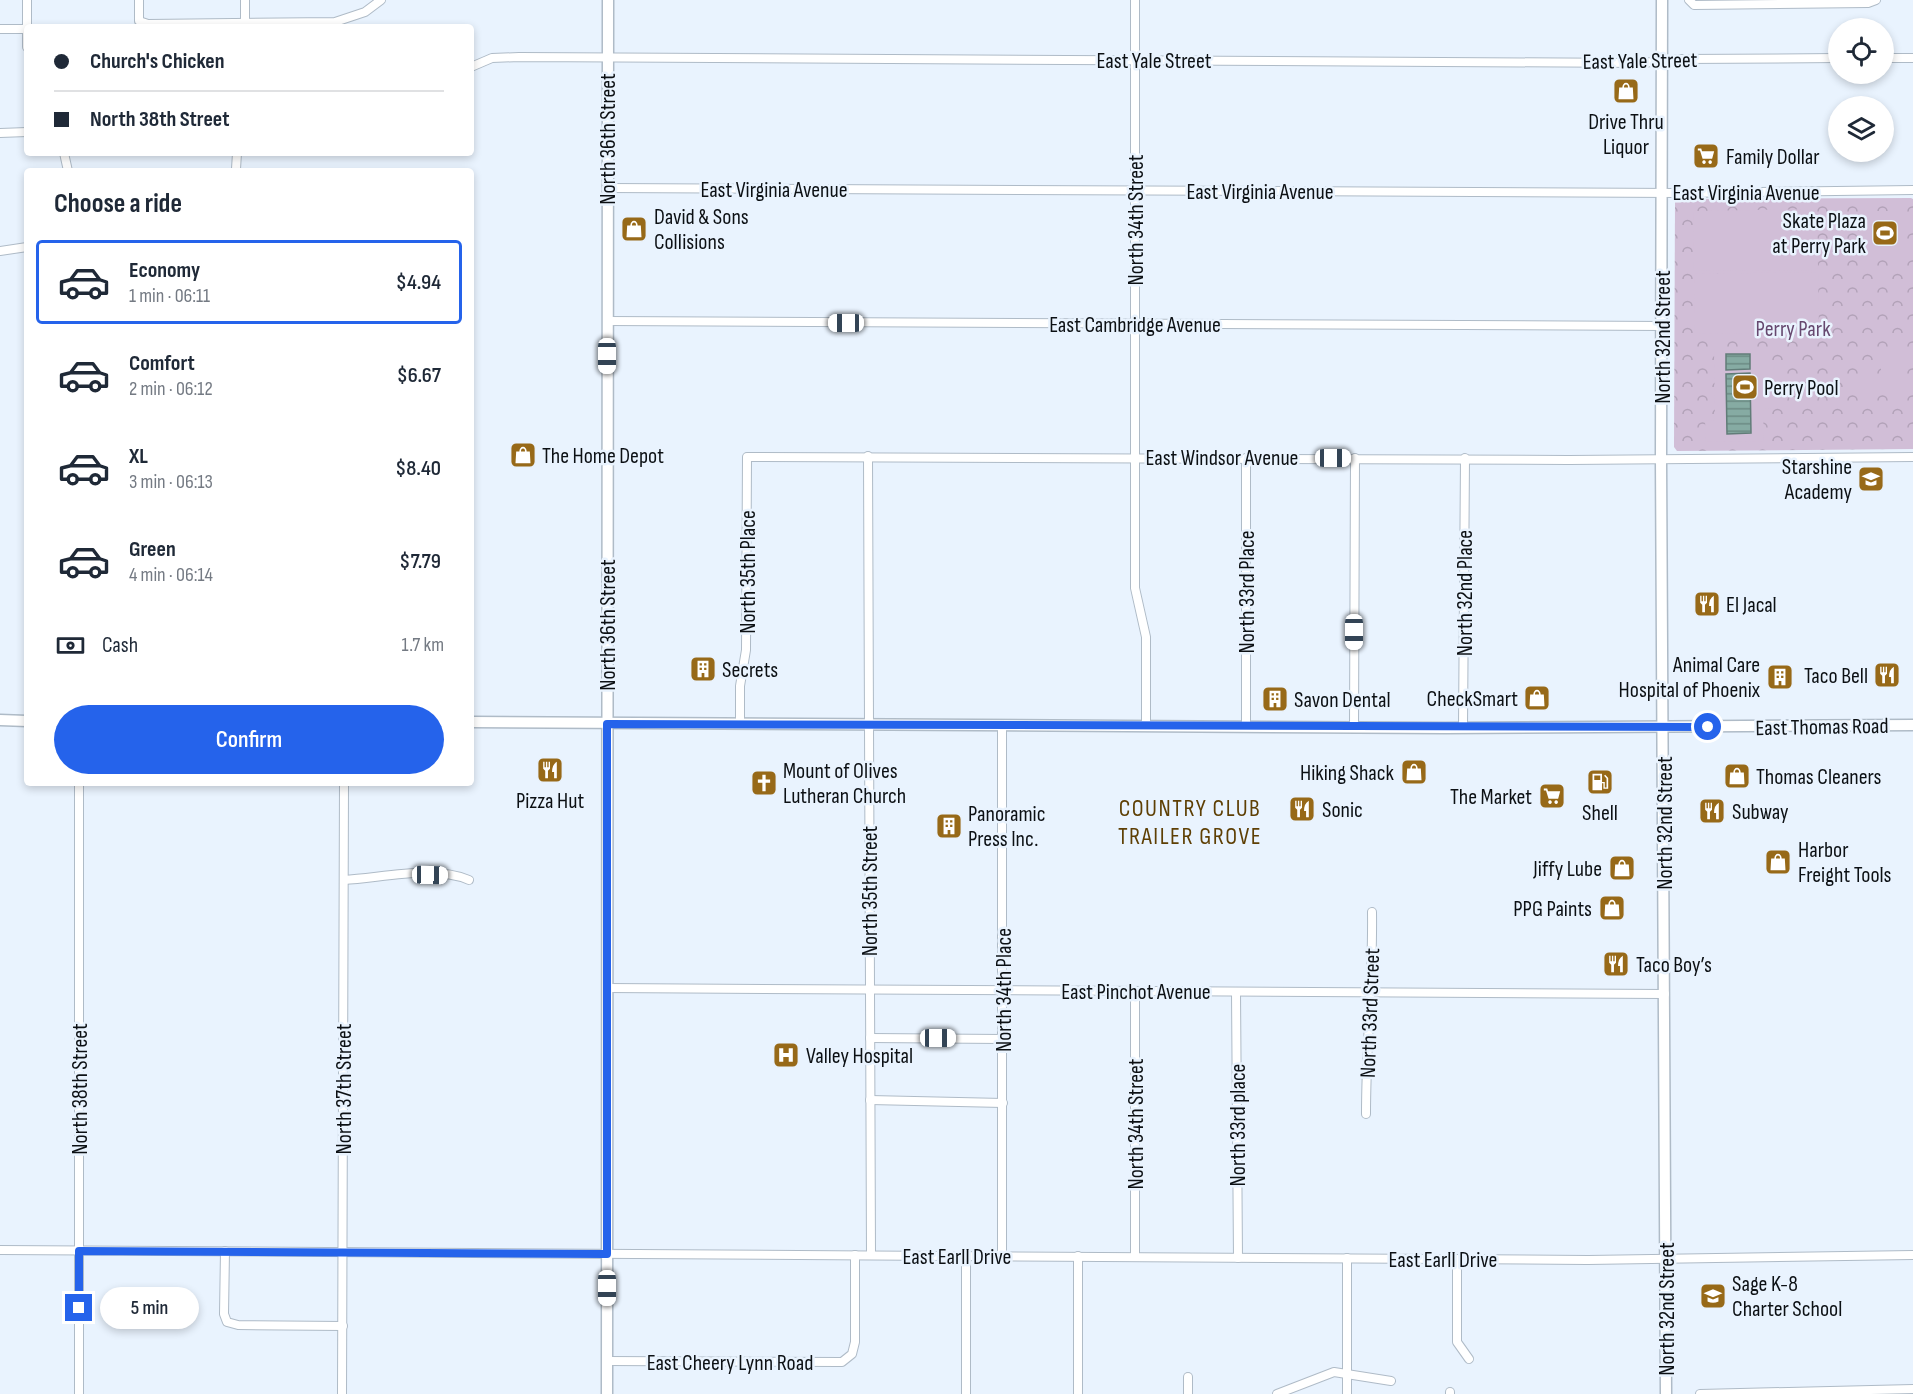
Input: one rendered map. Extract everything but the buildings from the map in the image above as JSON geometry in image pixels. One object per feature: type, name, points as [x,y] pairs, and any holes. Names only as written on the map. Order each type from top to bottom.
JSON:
[{"type":"main road","name":"North 36th Street","points":[[607,1394],[608,0]]},
{"type":"main road","name":"North 32nd Street","points":[[1662,0],[1661,460],[1666,1394]]},
{"type":"main road","points":[[0,720],[24,721]]},
{"type":"main road","name":"East Thomas Road","points":[[474,722],[1463,728],[1913,725]]},
{"type":"street","points":[[27,0],[27,24]]},
{"type":"street","points":[[139,0],[139,21],[148,24]]},
{"type":"street","points":[[245,0],[245,24]]},
{"type":"street","points":[[275,24],[335,22],[365,12],[381,0]]},
{"type":"street","name":"North 34th Street","points":[[1135,0],[1135,595],[1146,637],[1146,726]]},
{"type":"street","points":[[1689,0],[1694,5],[1868,3],[1876,0]]},
{"type":"street","points":[[0,29],[24,29]]},
{"type":"street","name":"East Yale Street","points":[[474,66],[492,58],[506,57],[1662,61],[1828,58]]},
{"type":"street","points":[[1894,58],[1913,58]]},
{"type":"street","points":[[0,133],[24,132]]},
{"type":"street","name":"East Virginia Avenue","points":[[607,188],[1662,193],[1913,190]]},
{"type":"street","points":[[0,251],[24,247]]},
{"type":"street","name":"East Cambridge Avenue","points":[[607,321],[1663,326]]},
{"type":"street","name":"North 35th Street","points":[[868,456],[871,1255]]},
{"type":"street","name":"East Windsor Avenue","points":[[747,457],[1661,460],[1913,457]]},
{"type":"street","name":"North 35th Place","points":[[740,724],[740,686],[746,650],[747,457]]},
{"type":"street","name":"North 33rd Place","points":[[1246,458],[1246,726]]},
{"type":"street","points":[[1354,458],[1354,726]]},
{"type":"street","name":"North 32nd Place","points":[[1463,728],[1465,458]]},
{"type":"street","name":"North 34th Place","points":[[1002,725],[1004,1103],[1002,1256]]},
{"type":"street","name":"North 38th Street","points":[[79,1394],[80,786]]},
{"type":"street","name":"North 37th Street","points":[[342,1394],[344,786]]},
{"type":"street","points":[[344,880],[384,874],[453,875],[469,880]]},
{"type":"street","name":"North 33rd Street","points":[[1366,1114],[1368,1003],[1372,993],[1372,912]]},
{"type":"street","name":"East Pinchot Avenue","points":[[607,988],[1665,994]]},
{"type":"street","name":"North 34th Street","points":[[1135,991],[1135,1257]]},
{"type":"street","name":"North 33rd place","points":[[1236,992],[1238,1258]]},
{"type":"street","points":[[870,1038],[1003,1039]]},
{"type":"street","points":[[870,1102],[1004,1103]]},
{"type":"street","name":"East Earll Drive","points":[[0,1250],[1666,1260],[1913,1255]]},
{"type":"street","points":[[225,1251],[224,1314],[227,1322],[238,1325],[343,1326]]},
{"type":"street","name":"East Cheery Lynn Road","points":[[607,1361],[842,1362],[850,1357],[855,1341],[855,1255]]},
{"type":"street","points":[[966,1256],[966,1394]]},
{"type":"street","points":[[1078,1256],[1078,1394]]},
{"type":"street","points":[[1347,1258],[1347,1394]]},
{"type":"street","points":[[1457,1259],[1457,1342],[1468,1359]]},
{"type":"street","points":[[1277,1394],[1334,1372],[1391,1381]]},
{"type":"street","points":[[1188,1377],[1188,1394]]},
{"type":"street","points":[[1700,1394],[1913,1389]]},
{"type":"green space","name":"Perry Park","points":[[1680,199],[1913,199],[1913,449],[1677,451],[1674,447],[1675,202]]},
{"type":"green space","points":[[1817,209],[1818,270],[1694,271],[1693,211]]},
{"type":"green space","name":"Skate Plaza at Perry Park","points":[[1863,211],[1907,211],[1907,258],[1863,258]]},
{"type":"green space","points":[[1818,272],[1819,333],[1695,334],[1694,274]]},
{"type":"green space","name":"Perry Pool","points":[[1714,348],[1753,348],[1763,358],[1763,365],[1776,365],[1776,408],[1763,409],[1764,441],[1706,442],[1705,421],[1715,420]]},
{"type":"green space","points":[[1881,350],[1903,350],[1903,387],[1881,387]]},
{"type":"green space","points":[[1860,361],[1874,361],[1874,387],[1860,387]]},
{"type":"shaded area","points":[[1726,354],[1750,354],[1750,369],[1726,370]]},
{"type":"shaded area","points":[[1750,373],[1751,433],[1727,434],[1726,374]]},
{"type":"place","name":"Drive Thru Liquor","points":[[1626,91]]},
{"type":"place","name":"Family Dollar","points":[[1706,156]]},
{"type":"place","name":"David & Sons Collisions","points":[[634,229]]},
{"type":"place","name":"Skate Plaza at Perry Park","points":[[1885,233]]},
{"type":"place","name":"Perry Pool","points":[[1745,387]]},
{"type":"place","name":"The Home Depot","points":[[523,455]]},
{"type":"place","name":"Starshine Academy","points":[[1871,479]]},
{"type":"place","name":"El Jacal","points":[[1707,604]]},
{"type":"place","name":"Secrets","points":[[703,669]]},
{"type":"place","name":"Taco Bell","points":[[1887,675]]},
{"type":"place","name":"Animal Care Hospital of Phoenix","points":[[1780,677]]},
{"type":"place","name":"CheckSmart","points":[[1537,698]]},
{"type":"place","name":"Savon Dental","points":[[1275,699]]},
{"type":"place","name":"Pizza Hut","points":[[550,770]]},
{"type":"place","name":"Hiking Shack","points":[[1414,772]]},
{"type":"place","name":"Thomas Cleaners","points":[[1737,776]]},
{"type":"place","name":"Shell","points":[[1600,782]]},
{"type":"place","name":"Mount of Olives Lutheran Church","points":[[764,783]]},
{"type":"place","name":"The Market","points":[[1552,796]]},
{"type":"place","name":"Sonic","points":[[1302,809]]},
{"type":"place","name":"Subway","points":[[1712,811]]},
{"type":"place","name":"Panoramic Press Inc.","points":[[949,826]]},
{"type":"place","name":"Harbor Freight Tools","points":[[1778,862]]},
{"type":"place","name":"Jiffy Lube","points":[[1622,868]]},
{"type":"place","name":"PPG Paints","points":[[1612,908]]},
{"type":"place","name":"Taco Boy’s","points":[[1616,964]]},
{"type":"place","name":"Valley Hospital","points":[[786,1055]]},
{"type":"place","name":"Sage K-8 Charter School","points":[[1713,1296]]},
{"type":"district","name":"COUNTRY CLUB TRAILER GROVE","points":[[1190,822]]},
{"type":"route","points":[[79,1308],[79,1251],[607,1254],[607,724],[1708,727]]}]
